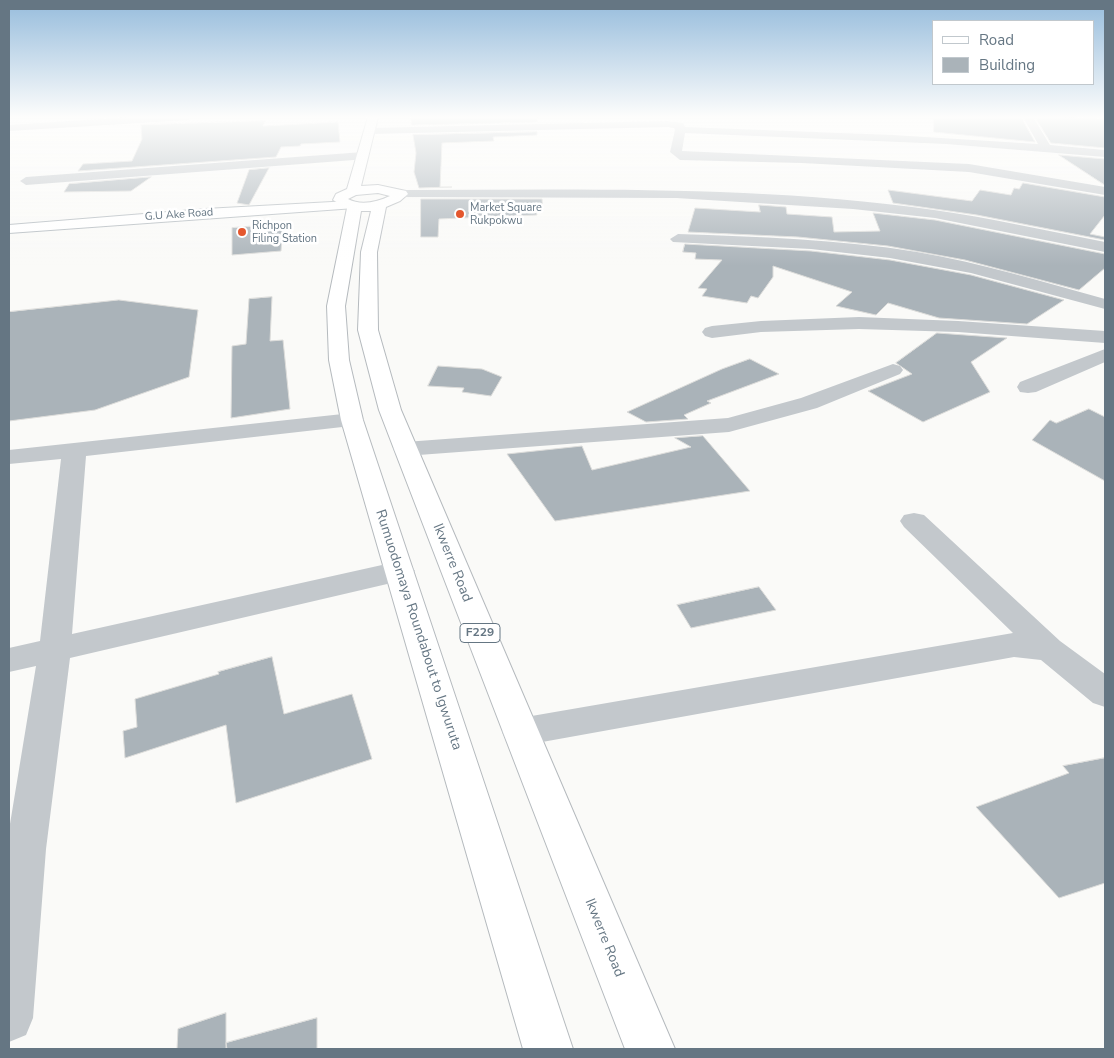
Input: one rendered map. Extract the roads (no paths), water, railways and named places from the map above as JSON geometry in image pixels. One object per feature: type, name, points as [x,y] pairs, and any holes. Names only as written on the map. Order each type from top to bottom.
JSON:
[{"type":"main road","name":"Ikwerre Road","points":[[364,166],[369,252],[368,330],[390,410],[650,1049]]},
{"type":"main road","points":[[9,221],[367,198],[378,174]]},
{"type":"main road","name":"G.U Ake Road","points":[[9,229],[367,198]]},
{"type":"main road","name":"Rumuodomaya Roundabout to Igwuruta","points":[[367,198],[336,306],[339,360],[352,420],[548,1049]]},
{"type":"street","points":[[26,181],[223,166]]},
{"type":"street","points":[[948,166],[968,168],[1105,191]]},
{"type":"street","points":[[367,198],[659,194],[793,201],[935,214],[1105,247]]},
{"type":"street","points":[[793,201],[814,245]]},
{"type":"street","points":[[678,239],[814,245],[890,252],[958,264],[1105,304]]},
{"type":"street","points":[[712,332],[751,326],[820,322],[924,325],[1105,337]]},
{"type":"street","points":[[1028,387],[1105,355]]},
{"type":"street","points":[[405,449],[729,425],[809,403],[893,370]]},
{"type":"street","points":[[9,456],[352,420]]},
{"type":"street","points":[[9,1018],[26,849],[55,648],[74,449]]},
{"type":"street","points":[[914,521],[1049,649],[1078,670],[1105,694]]},
{"type":"street","points":[[9,660],[400,570]]},
{"type":"street","points":[[520,732],[1014,644],[1049,649]]},
{"type":"place","name":"Market Square Rukpokwu","points":[[460,214]]},
{"type":"place","name":"Richpon Filing Station","points":[[242,232]]}]
